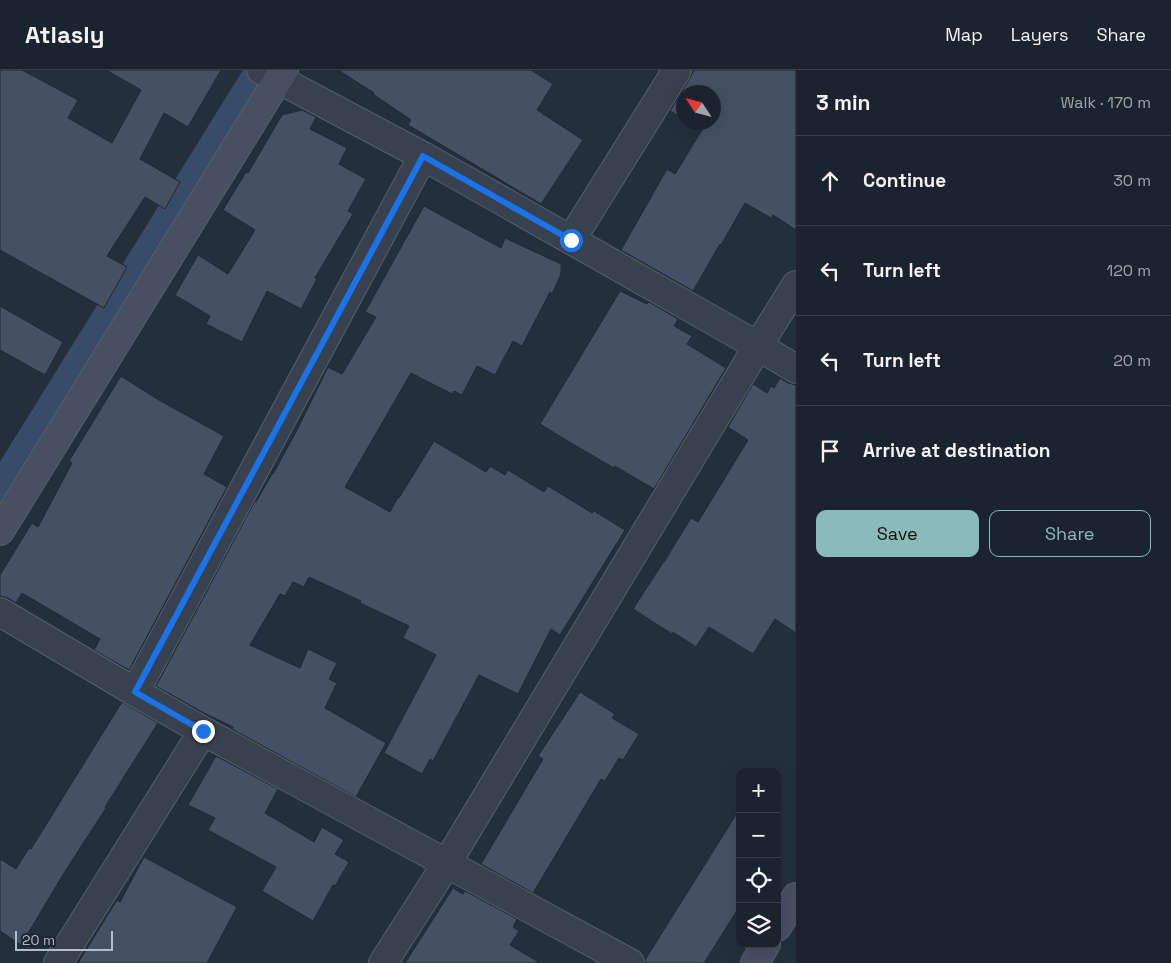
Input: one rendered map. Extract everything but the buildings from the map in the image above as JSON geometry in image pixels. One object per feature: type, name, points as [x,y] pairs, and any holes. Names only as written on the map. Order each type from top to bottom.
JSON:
[{"type":"street","points":[[571,240],[678,70]]},
{"type":"street","points":[[0,531],[274,73],[796,369]]},
{"type":"street","points":[[135,692],[423,156]]},
{"type":"street","points":[[383,963],[447,863],[796,285]]},
{"type":"street","points":[[0,612],[203,731],[630,963]]},
{"type":"street","points":[[58,963],[203,731]]},
{"type":"street","points":[[781,920],[796,896]]},
{"type":"street","points":[[755,963],[764,948]]},
{"type":"waterway","points":[[0,494],[263,70]]},
{"type":"route","points":[[203,731],[135,692],[423,156],[571,240]]}]
